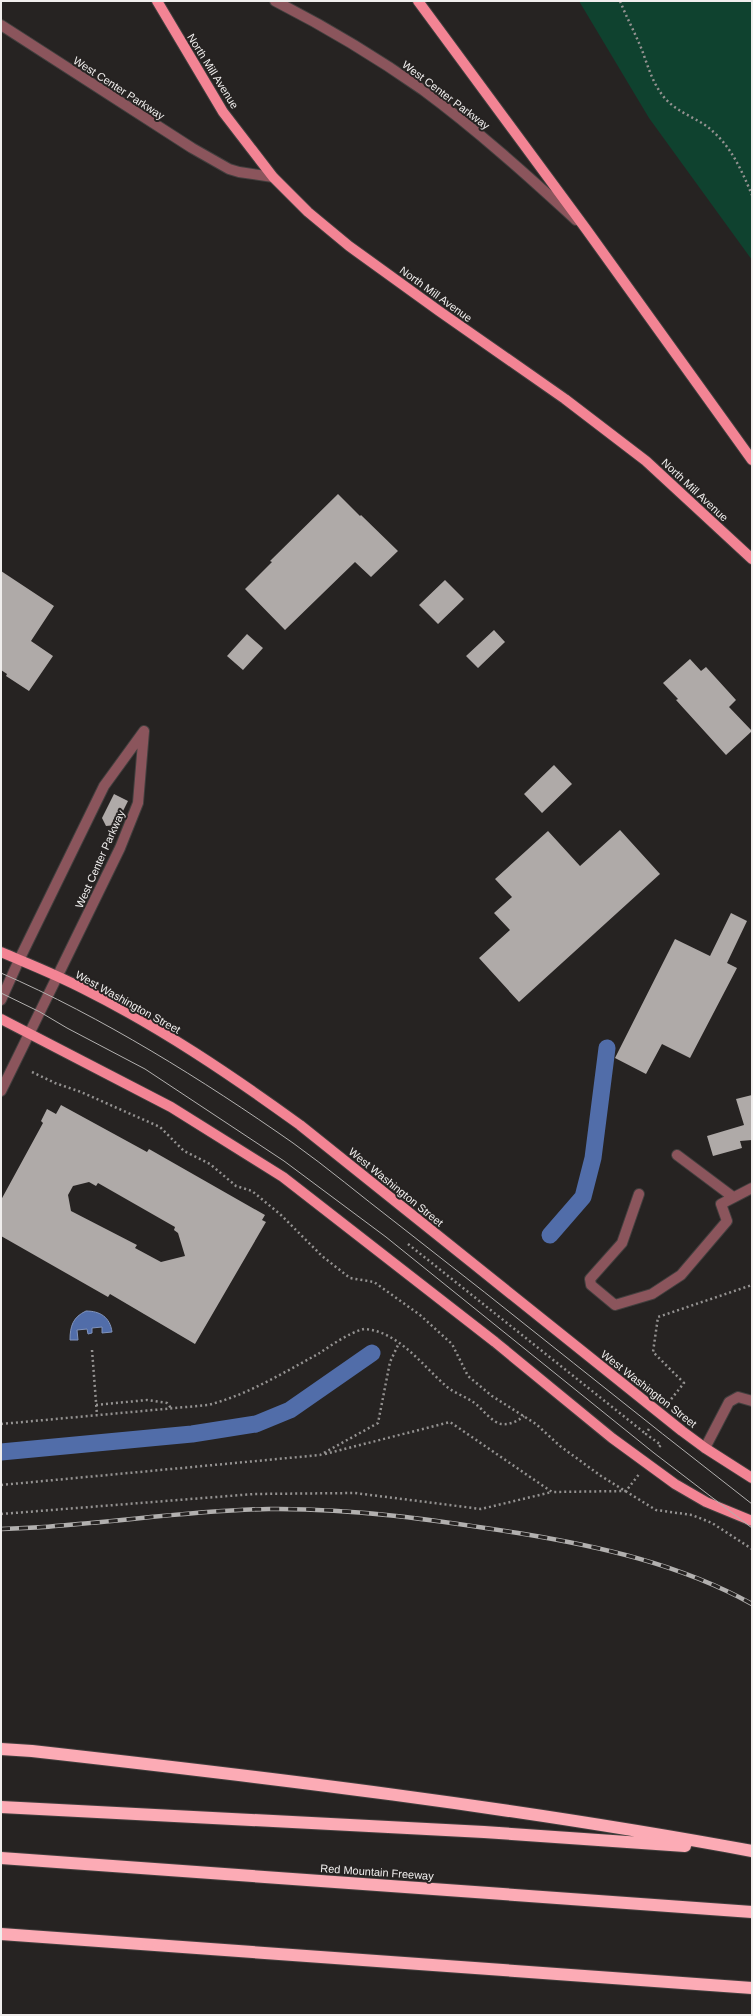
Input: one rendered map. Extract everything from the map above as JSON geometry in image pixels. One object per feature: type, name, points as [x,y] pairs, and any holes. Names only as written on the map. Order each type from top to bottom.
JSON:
[{"type":"highway","points":[[1,1745],[32,1751]]},
{"type":"highway","points":[[1,1749],[32,1751],[381,1793],[664,1835],[752,1851]]},
{"type":"highway","points":[[1,1807],[545,1835],[752,1851]]},
{"type":"highway","name":"Red Mountain Freeway","points":[[1,1858],[752,1912]]},
{"type":"highway","points":[[1,1934],[752,1988]]},
{"type":"main road","name":"North Mill Avenue","points":[[158,1],[223,112],[273,177],[308,212],[349,246],[565,399],[646,461],[752,559]]},
{"type":"main road","points":[[418,1],[586,229],[752,460]]},
{"type":"main road","name":"West Washington Street","points":[[1,952],[84,989],[205,1060],[300,1125],[705,1448],[752,1478]]},
{"type":"main road","points":[[1,1019],[30,1032],[171,1107],[283,1177],[495,1342],[612,1438],[674,1484],[706,1502],[752,1521]]},
{"type":"street","name":"West Center Parkway","points":[[275,1],[359,48],[422,90],[494,146],[586,229]]},
{"type":"street","name":"West Center Parkway","points":[[1,24],[140,116],[207,157],[239,172],[273,177]]},
{"type":"street","name":"West Center Parkway","points":[[1,1000],[104,786],[144,731],[138,803],[120,848],[1,1091]]},
{"type":"street","points":[[677,1156],[733,1198]]},
{"type":"street","points":[[639,1194],[622,1243],[590,1279],[591,1285],[615,1305],[652,1294],[681,1275],[727,1221],[721,1204],[752,1188]]},
{"type":"street","points":[[705,1448],[728,1402],[738,1397],[752,1401]]},
{"type":"path","points":[[620,1],[628,22],[639,43],[652,80],[664,97],[684,114],[704,125],[720,137],[738,163],[752,196]]},
{"type":"path","points":[[32,1072],[160,1127],[184,1151],[210,1164],[236,1186],[252,1191],[280,1215],[322,1256],[350,1278],[374,1282],[441,1332],[452,1344],[468,1376],[492,1396],[536,1424],[560,1446],[656,1510],[692,1514],[712,1523],[752,1549]]},
{"type":"path","points":[[408,1244],[661,1445],[658,1448]]},
{"type":"path","points":[[668,1403],[684,1383],[653,1352],[658,1317],[752,1285]]},
{"type":"path","points":[[1,1424],[208,1405],[234,1397],[294,1367],[359,1330],[369,1329],[399,1343],[414,1354],[447,1387],[475,1404],[500,1424],[509,1424],[524,1416]]},
{"type":"path","points":[[320,1455],[378,1423],[390,1362],[399,1343]]},
{"type":"path","points":[[92,1350],[97,1415]]},
{"type":"path","points":[[96,1405],[147,1400],[167,1403],[171,1408]]},
{"type":"path","points":[[1,1485],[320,1455],[450,1422],[552,1492]]},
{"type":"path","points":[[646,1434],[649,1429]]},
{"type":"path","points":[[626,1491],[640,1472]]},
{"type":"path","points":[[1,1514],[254,1494],[355,1493],[481,1509],[552,1492],[626,1491]]},
{"type":"green space","points":[[579,1],[752,1],[752,260],[649,118]]},
{"type":"water","points":[[86,1311],[96,1312],[104,1316],[109,1322],[112,1332],[102,1333],[102,1327],[92,1328],[92,1333],[88,1334],[87,1329],[77,1330],[78,1340],[70,1340],[73,1322],[78,1316]]},
{"type":"building","points":[[338,494],[398,551],[371,577],[355,562],[285,630],[245,589],[272,562],[270,561]]},
{"type":"building","points":[[1,571],[54,606],[31,641],[53,656],[29,691],[6,676],[7,674],[1,670]]},
{"type":"building","points":[[445,580],[464,599],[438,624],[419,605]]},
{"type":"building","points":[[494,630],[505,642],[478,668],[466,656]]},
{"type":"building","points":[[247,634],[263,648],[243,670],[227,656]]},
{"type":"building","points":[[690,659],[701,671],[706,667],[736,700],[729,707],[752,731],[726,755],[676,700],[678,699],[663,683]]},
{"type":"building","points":[[554,765],[572,784],[542,813],[524,794]]},
{"type":"building","points":[[114,794],[128,801],[116,825],[106,826],[102,818]]},
{"type":"building","points":[[620,830],[660,874],[519,1002],[479,958],[510,930],[494,913],[512,897],[495,879],[548,831],[580,866]]},
{"type":"building","points":[[731,913],[747,921],[727,963],[737,968],[690,1058],[662,1044],[646,1074],[615,1058],[675,939],[710,956]]},
{"type":"building","points":[[752,1095],[752,1140],[740,1141],[742,1148],[713,1156],[707,1136],[744,1125],[736,1099]]},
{"type":"building","points":[[61,1105],[147,1152],[149,1149],[265,1215],[262,1220],[266,1222],[195,1344],[110,1294],[108,1297],[1,1236],[1,1200],[43,1123],[41,1121],[47,1109],[56,1114]],"holes":[[[89,1182],[96,1186],[98,1183],[175,1227],[174,1230],[178,1233],[185,1256],[161,1262],[135,1248],[137,1245],[71,1211],[68,1195],[73,1186]]]},
{"type":"waterway","points":[[550,1235],[583,1197],[593,1158],[607,1048]]},
{"type":"waterway","points":[[1,1452],[192,1434],[256,1424],[290,1410],[372,1353]]},
{"type":"tram line","points":[[1,973],[77,1009],[151,1051],[224,1096],[293,1143],[332,1172],[752,1504]]},
{"type":"tram line","points":[[1,993],[40,1012],[145,1069],[284,1161],[386,1237],[654,1453],[752,1528]]},
{"type":"railway","points":[[1,1529],[48,1527],[188,1514],[269,1509],[332,1510],[394,1516],[548,1538],[638,1558],[696,1578],[725,1590],[752,1604]]}]
